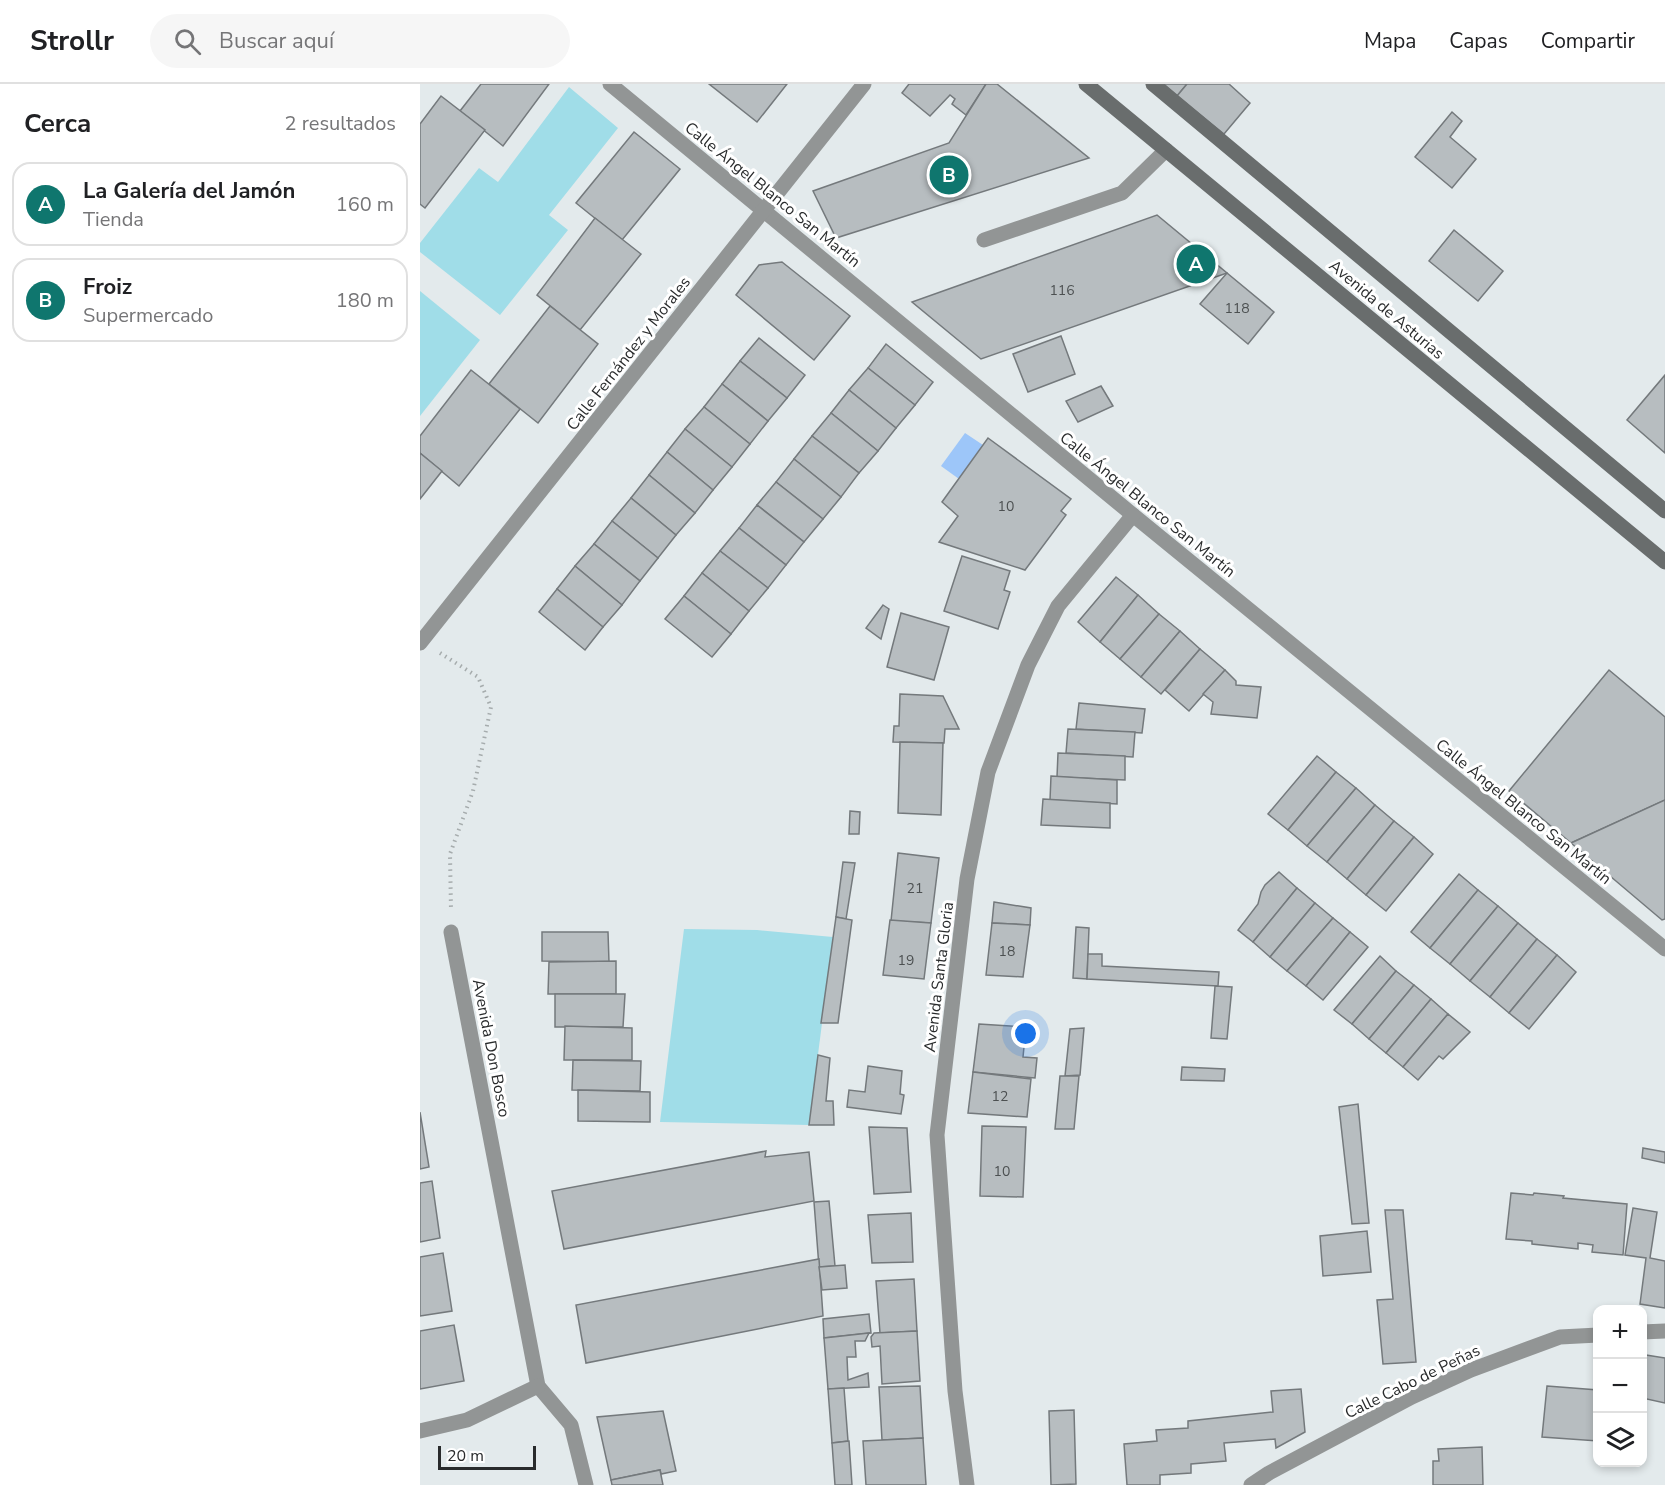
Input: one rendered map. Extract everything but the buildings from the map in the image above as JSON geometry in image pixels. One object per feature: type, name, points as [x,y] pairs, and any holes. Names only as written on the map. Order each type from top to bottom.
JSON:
[{"type":"main road","name":"Avenida de Asturias","points":[[1086,84],[1665,562]]},
{"type":"main road","name":"Avenida de Asturias","points":[[1152,84],[1665,511]]},
{"type":"street","name":"Calle Ángel Blanco San Martín","points":[[610,84],[1665,949]]},
{"type":"street","name":"Calle Fernández y Morales","points":[[421,641],[864,84]]},
{"type":"street","points":[[984,240],[1122,193],[1166,150]]},
{"type":"street","name":"Avenida Santa Gloria","points":[[967,1485],[955,1391],[937,1135],[967,879],[988,772],[1028,665],[1058,606],[1133,515]]},
{"type":"street","name":"Avenida Don Bosco","points":[[452,932],[538,1386]]},
{"type":"street","points":[[1647,1332],[1665,1331]]},
{"type":"street","name":"Calle Cabo de Peñas","points":[[1251,1485],[1269,1473],[1412,1397],[1471,1370],[1560,1337],[1593,1335]]},
{"type":"street","points":[[420,1431],[466,1420],[538,1386],[572,1425],[586,1485]]},
{"type":"path","points":[[421,641],[478,677],[491,706],[473,791],[450,854],[452,932]]},
{"type":"shaded area","points":[[569,87],[618,128],[549,215],[568,230],[500,315],[420,252],[420,243],[479,168],[498,182]]},
{"type":"shaded area","points":[[420,291],[480,340],[420,416]]},
{"type":"shaded area","points":[[965,433],[983,445],[959,479],[941,466]]},
{"type":"shaded area","points":[[684,929],[757,930],[833,937],[809,1125],[660,1122]]},
{"type":"place","name":"Froiz","points":[[949,175]]},
{"type":"place","name":"La Galería del Jamón","points":[[1196,264]]}]
